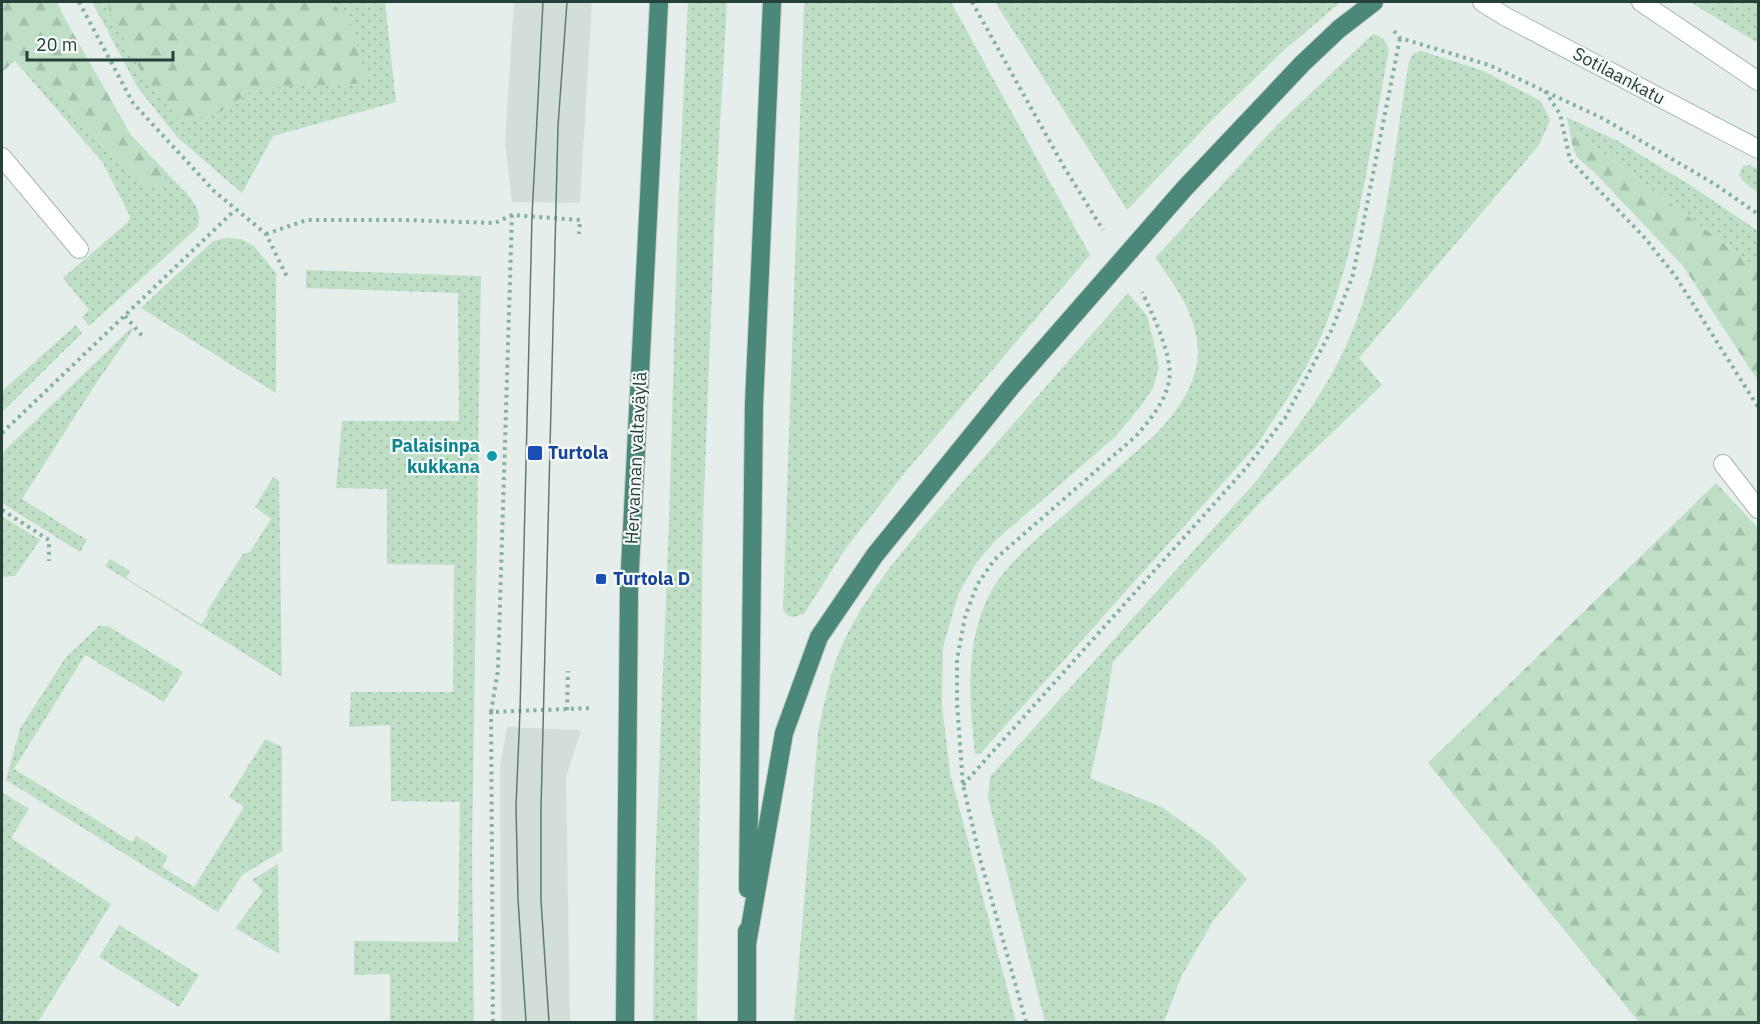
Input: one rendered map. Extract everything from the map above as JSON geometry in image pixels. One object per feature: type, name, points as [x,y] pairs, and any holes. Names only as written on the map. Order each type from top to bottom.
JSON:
[{"type":"highway","name":"Hervannan valtaväylä","points":[[626,1023],[629,588],[659,2]]},
{"type":"highway","points":[[747,1023],[754,405],[772,2]]},
{"type":"highway","points":[[747,944],[784,733],[819,637],[875,555],[1011,387],[1185,189],[1270,97],[1339,28],[1372,3]]},
{"type":"main road","name":"Sotilaankatu","points":[[1482,2],[1506,17],[1758,149]]},
{"type":"main road","points":[[1641,2],[1758,81]]},
{"type":"main road","points":[[2,157],[79,249]]},
{"type":"main road","points":[[1723,464],[1758,509]]},
{"type":"path","points":[[79,2],[133,103],[214,191],[266,234],[286,277]]},
{"type":"path","points":[[972,2],[1064,167],[1106,234]]},
{"type":"path","points":[[1372,3],[1400,38],[1489,65],[1545,91],[1612,124],[1713,183],[1758,214]]},
{"type":"path","points":[[963,785],[1246,468],[1285,418],[1332,329],[1353,275],[1400,38]]},
{"type":"path","points":[[1545,91],[1560,114],[1570,160],[1644,237],[1676,277],[1758,407]]},
{"type":"path","points":[[2,433],[235,210]]},
{"type":"path","points":[[266,234],[307,220],[495,223],[512,215],[580,220],[579,234]]},
{"type":"path","points":[[493,1023],[491,712],[498,670],[512,215]]},
{"type":"path","points":[[1026,1023],[981,862],[963,785],[957,703],[957,658],[965,617],[977,585],[994,560],[1136,436],[1151,419],[1162,400],[1170,379],[1166,354],[1158,325],[1139,286]]},
{"type":"path","points":[[125,316],[144,338]]},
{"type":"path","points":[[2,510],[50,540],[49,561]]},
{"type":"path","points":[[567,710],[568,671]]},
{"type":"path","points":[[491,712],[593,709]]},
{"type":"shaded area","points":[[514,2],[592,2],[580,203],[512,202],[505,142]]},
{"type":"shaded area","points":[[507,727],[581,730],[566,777],[570,1022],[501,1022],[500,767]]},
{"type":"green space","points":[[2,2],[57,2],[131,135],[167,173],[160,187],[150,188],[113,156],[56,94],[15,61],[2,72]]},
{"type":"green space","points":[[92,2],[385,2],[396,102],[273,136],[242,193],[178,138],[138,88]]},
{"type":"green space","points":[[108,2],[332,2],[352,26],[368,83],[256,88],[214,116],[179,120],[144,76],[109,12]]},
{"type":"green space","points":[[688,2],[727,2],[715,211],[703,522],[697,1022],[653,1022],[655,873],[669,522],[678,208]]},
{"type":"green space","points":[[804,2],[951,2],[1090,255],[903,475],[846,548],[804,614],[794,617],[788,616],[783,610]]},
{"type":"green space","points":[[995,2],[1341,2],[1283,51],[1211,121],[1127,210]]},
{"type":"green space","points":[[1690,2],[1758,2],[1758,43]]},
{"type":"green space","points":[[1373,34],[1384,40],[1389,50],[1363,190],[1337,294],[1318,343],[1302,374],[1256,446],[980,754],[975,754],[970,691],[973,648],[977,627],[993,588],[1025,550],[1155,435],[1175,412],[1188,389],[1196,368],[1198,348],[1186,305],[1155,258],[1276,126]]},
{"type":"green space","points":[[1421,51],[1481,70],[1541,101],[1550,120],[1539,145],[1359,358],[1382,385],[1265,497],[1113,662],[1102,727],[1090,778],[1162,807],[1212,843],[1247,879],[1213,921],[1182,975],[1164,1022],[1045,1022],[988,798],[990,777],[1258,479],[1326,384],[1351,335],[1364,298],[1384,220],[1409,61],[1414,53]]},
{"type":"green space","points":[[15,61],[56,94],[113,156],[150,187],[160,187],[167,173],[191,198],[198,213],[197,228],[89,326],[82,317],[89,310],[63,278],[128,222],[130,216],[103,163]]},
{"type":"green space","points":[[1566,117],[1618,141],[1690,185],[1758,231],[1758,269],[1569,127]]},
{"type":"green space","points":[[1569,127],[1758,269],[1758,381],[1683,266],[1577,157]]},
{"type":"green space","points":[[1750,165],[1758,169],[1758,193],[1739,175],[1743,166]]},
{"type":"green space","points":[[227,238],[241,239],[254,246],[276,273],[276,393],[141,308],[213,241]]},
{"type":"green space","points":[[306,270],[481,276],[472,852],[474,1022],[390,1022],[390,974],[354,975],[354,941],[458,942],[460,802],[391,801],[390,725],[349,727],[351,692],[453,692],[454,565],[387,564],[387,489],[336,488],[342,421],[459,421],[458,293],[306,288]]},
{"type":"green space","points":[[1128,293],[1147,316],[1159,367],[1153,388],[1116,436],[996,540],[976,563],[958,595],[943,647],[942,705],[950,773],[1016,1022],[794,1022],[818,733],[831,677],[842,645],[869,598],[901,554]]},
{"type":"green space","points":[[76,325],[82,333],[2,412],[2,391]]},
{"type":"green space","points":[[131,328],[133,330],[22,499],[87,540],[80,552],[2,503],[2,453]]},
{"type":"green space","points":[[273,477],[279,480],[282,677],[105,566],[110,559],[130,571],[126,578],[201,624],[243,554],[250,552],[271,519],[255,507]]},
{"type":"green space","points":[[1716,483],[1758,528],[1758,1022],[1639,1022],[1428,763]]},
{"type":"green space","points":[[2,516],[40,540],[15,576],[2,577]]},
{"type":"green space","points":[[99,626],[108,626],[183,672],[164,702],[85,655],[14,769],[132,842],[136,836],[168,856],[162,867],[194,887],[244,807],[229,797],[265,739],[282,747],[282,851],[242,875],[218,912],[6,780],[20,729],[66,657]]},
{"type":"green space","points":[[2,792],[29,809],[11,838],[111,904],[38,1022],[2,1022]]},
{"type":"green space","points":[[278,864],[279,954],[235,928],[263,891],[252,880]]},
{"type":"green space","points":[[119,925],[199,975],[179,1007],[99,957]]},
{"type":"tram line","points":[[526,1022],[518,899],[516,806],[532,216],[543,2]]},
{"type":"tram line","points":[[549,1022],[541,900],[541,809],[558,126],[567,2]]},
{"type":"place","name":"Turtola","points":[[535,453]]},
{"type":"place","name":"Palaisinpa kukkana","points":[[492,456]]},
{"type":"place","name":"Turtola D","points":[[601,579]]}]
